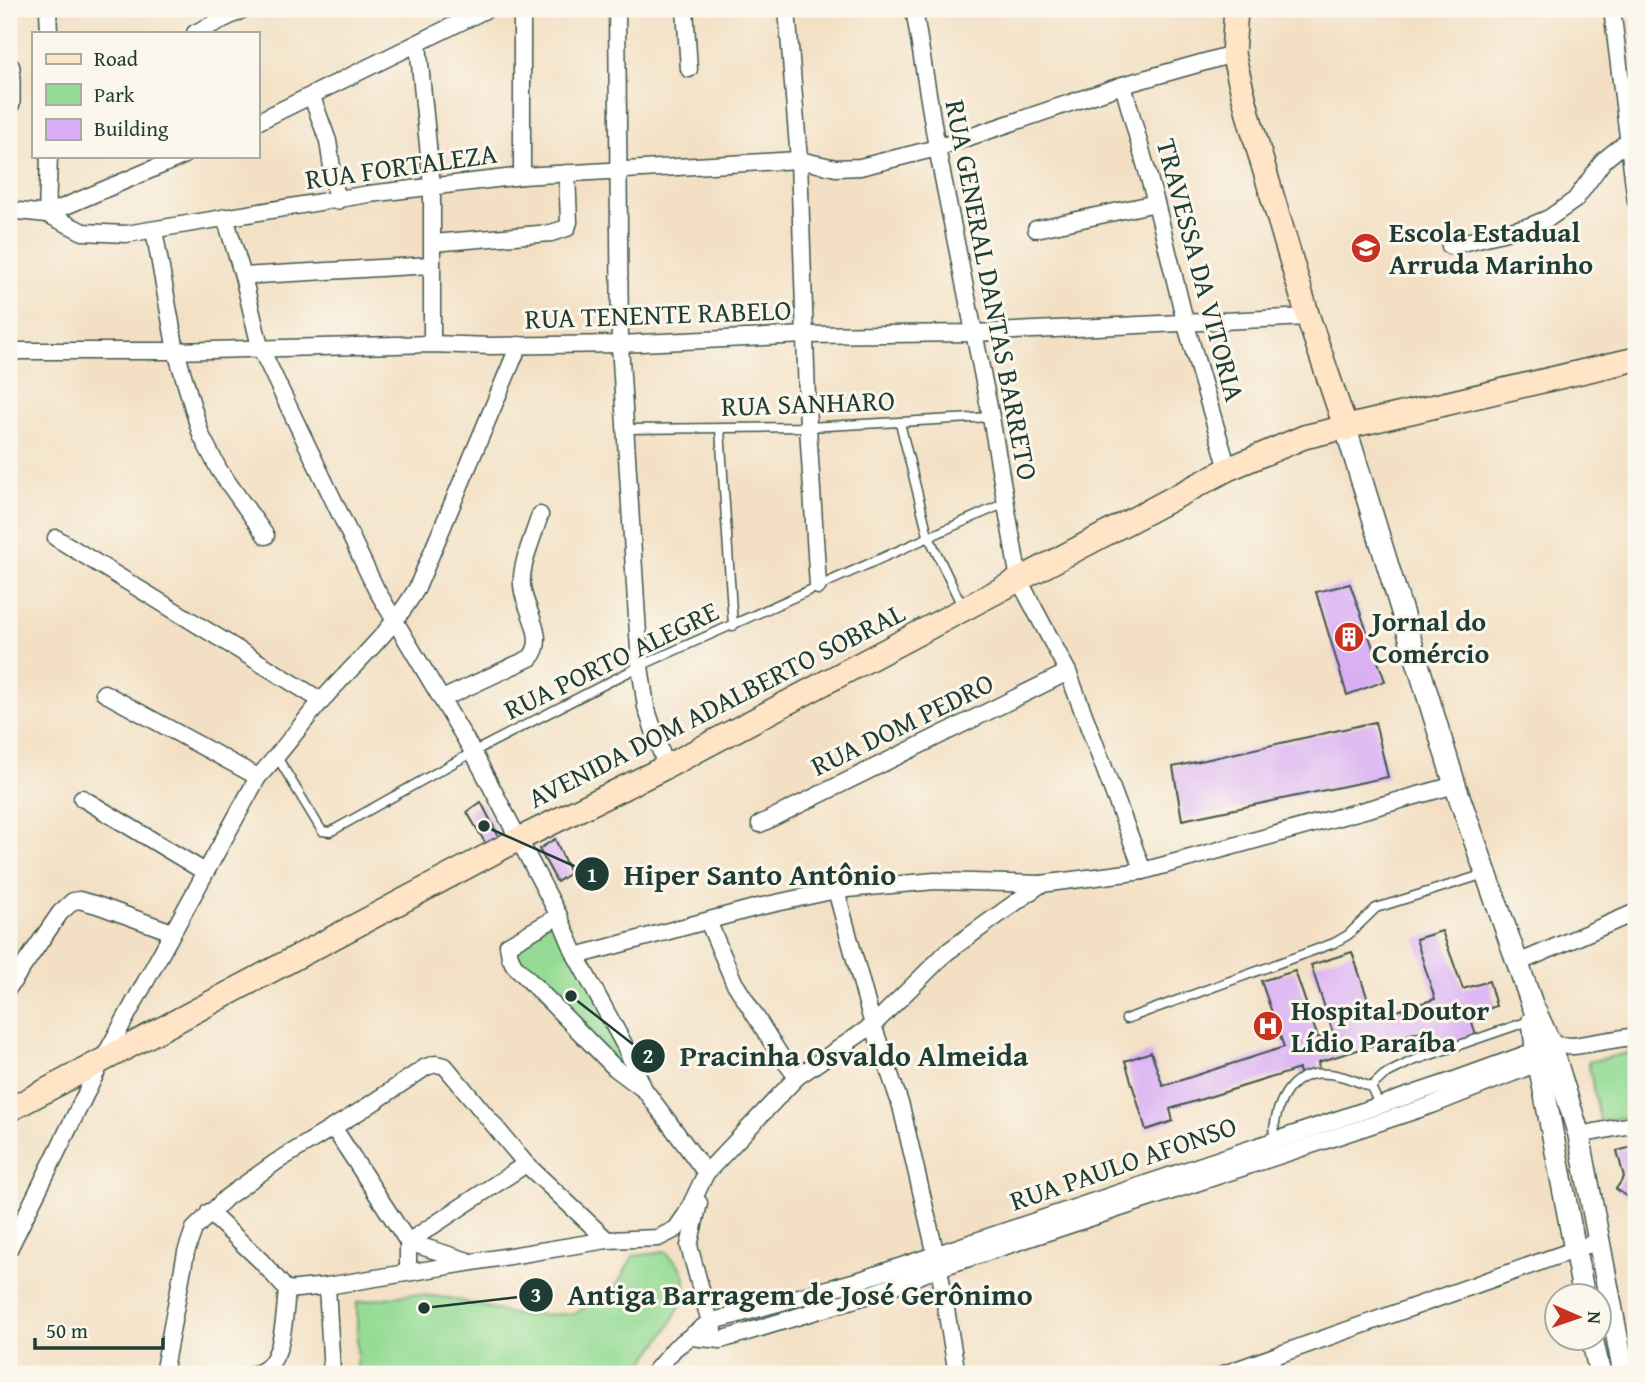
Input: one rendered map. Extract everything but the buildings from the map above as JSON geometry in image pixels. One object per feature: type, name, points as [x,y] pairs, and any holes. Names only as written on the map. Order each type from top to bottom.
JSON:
[{"type":"main road","points":[[1236,9],[1233,54],[1250,121],[1308,317],[1346,429]]},
{"type":"main road","name":"AVENIDA DOM ADALBERTO SOBRAL","points":[[9,1110],[519,839],[666,766],[1228,469],[1304,437],[1636,359]]},
{"type":"street","points":[[48,9],[50,32]]},
{"type":"street","points":[[197,32],[244,9]]},
{"type":"street","points":[[522,9],[522,176]]},
{"type":"street","points":[[617,9],[620,344],[640,666],[646,707],[666,766]]},
{"type":"street","points":[[685,9],[689,69]]},
{"type":"street","points":[[786,9],[799,160],[808,427],[818,586]]},
{"type":"street","name":"RUA GENERAL DANTAS BARRETO","points":[[914,9],[937,148],[991,417],[1019,580],[1068,672],[1143,871]]},
{"type":"street","points":[[1612,9],[1636,201]]},
{"type":"street","points":[[259,121],[418,44],[479,10]]},
{"type":"street","points":[[418,44],[432,186],[432,344]]},
{"type":"street","name":"RUA FORTALEZA","points":[[47,214],[83,232],[126,234],[432,186],[522,176],[799,160],[835,168],[860,167],[937,148],[1123,85],[1233,54]]},
{"type":"street","points":[[9,68],[9,103]]},
{"type":"street","name":"TRAVESSA DA VITORIA","points":[[1123,85],[1186,325],[1228,469]]},
{"type":"street","points":[[312,97],[328,141],[337,201]]},
{"type":"street","points":[[1450,246],[1530,226],[1549,218],[1575,200],[1604,160],[1629,139]]},
{"type":"street","points":[[47,214],[48,158]]},
{"type":"street","points":[[9,210],[47,214],[178,158]]},
{"type":"street","points":[[433,243],[551,233],[567,228],[567,173]]},
{"type":"street","points":[[1036,229],[1156,204]]},
{"type":"street","points":[[225,217],[260,347],[376,589],[473,752],[559,916],[576,956],[626,1048],[644,1089],[706,1174],[689,1246],[710,1322],[721,1340]]},
{"type":"street","points":[[154,230],[176,351],[201,435],[219,470],[266,536]]},
{"type":"street","points":[[243,276],[431,265]]},
{"type":"street","name":"RUA TENENTE RABELO","points":[[9,351],[176,351],[432,344],[620,344],[806,335],[973,333],[1186,325],[1308,317]]},
{"type":"street","points":[[9,1249],[102,1061],[133,1009],[258,776],[277,757],[322,701],[396,622],[417,588],[519,345]]},
{"type":"street","points":[[1346,429],[1455,785],[1488,873],[1534,1014],[1545,1054],[1581,1282]]},
{"type":"street","points":[[442,699],[530,658],[538,649],[538,638],[521,583],[540,515]]},
{"type":"street","points":[[56,538],[322,701]]},
{"type":"street","name":"RUA DOM PEDRO","points":[[760,824],[1068,672]]},
{"type":"street","points":[[104,693],[258,776]]},
{"type":"street","points":[[576,956],[836,890],[935,881],[1041,884],[1143,871],[1455,785]]},
{"type":"street","points":[[82,798],[205,872]]},
{"type":"street","points":[[287,1290],[327,1286],[607,1240],[658,1238],[676,1229],[706,1174],[797,1077],[873,1025],[947,952],[1041,884]]},
{"type":"street","points":[[836,890],[873,1025],[901,1106],[937,1261],[957,1374]]},
{"type":"street","points":[[9,987],[60,913],[73,901],[97,905],[172,932]]},
{"type":"street","points":[[1518,963],[1636,912]]},
{"type":"street","points":[[559,916],[508,945],[510,957],[514,965],[615,1068],[644,1089]]},
{"type":"street","points":[[708,921],[734,982],[797,1077]]},
{"type":"street","points":[[1545,1054],[1574,1046],[1636,1036]]},
{"type":"street","points":[[1545,1054],[1578,1135],[1624,1374]]},
{"type":"street","name":"RUA PAULO AFONSO","points":[[1075,1216],[1239,1151],[1379,1104],[1545,1054]]},
{"type":"street","name":"RUA PAULO AFONSO","points":[[710,1322],[937,1261],[1075,1216],[1246,1167],[1383,1122],[1545,1054]]},
{"type":"street","points":[[163,1374],[186,1252],[194,1229],[209,1212],[276,1162],[426,1067],[436,1064],[444,1066],[526,1164],[607,1240]]},
{"type":"street","points":[[1379,1104],[1383,1122]]},
{"type":"street","points":[[1578,1135],[1636,1124]]},
{"type":"street","points":[[333,1127],[408,1242],[408,1272]]},
{"type":"street","points":[[1239,1151],[1246,1167]]},
{"type":"street","points":[[408,1242],[526,1164]]},
{"type":"street","points":[[209,1212],[261,1261],[287,1290],[278,1354],[259,1373],[253,1374]]},
{"type":"street","points":[[1224,1374],[1599,1241]]},
{"type":"street","points":[[408,1242],[470,1262]]},
{"type":"street","name":"RUA PAULO AFONSO","points":[[721,1340],[869,1295],[937,1261]]},
{"type":"street","points":[[327,1286],[332,1374]]},
{"type":"street","points":[[653,1374],[675,1348],[710,1322]]},
{"type":"street","points":[[691,1337],[721,1340]]},
{"type":"street","points":[[1595,1352],[1600,1374]]},
{"type":"lane","name":"RUA SANHARO","points":[[627,429],[808,427],[991,417]]},
{"type":"lane","points":[[900,423],[929,535],[964,610]]},
{"type":"lane","points":[[720,429],[733,626]]},
{"type":"lane","name":"RUA PORTO ALEGRE","points":[[277,757],[322,831],[330,832],[473,752],[640,666],[1005,503]]},
{"type":"lane","points":[[1126,1019],[1334,943],[1348,935],[1376,908],[1488,873]]},
{"type":"lane","points":[[1371,1087],[1384,1075],[1409,1062],[1534,1014]]},
{"type":"lane","points":[[1273,1140],[1274,1122],[1284,1094],[1294,1081],[1311,1074],[1329,1074],[1371,1087],[1379,1104]]},
{"type":"green space","points":[[559,916],[644,1089],[514,965],[513,941]]},
{"type":"green space","points":[[1636,1051],[1636,1115],[1600,1121],[1588,1062]]},
{"type":"green space","points":[[666,1252],[681,1268],[685,1280],[684,1293],[671,1324],[634,1374],[357,1374],[357,1302],[413,1294],[450,1298],[516,1315],[575,1314],[618,1284],[633,1256]]},
{"type":"place","name":"Escola Estadual Arruda Marinho","points":[[1366,248]]},
{"type":"place","name":"Jornal do Comércio","points":[[1349,637]]},
{"type":"place","name":"Hiper Santo Antônio","points":[[484,826]]},
{"type":"place","name":"Pracinha Osvaldo Almeida","points":[[571,996]]},
{"type":"place","name":"Hospital Doutor Lídio Paraíba","points":[[1268,1026]]},
{"type":"place","name":"Antiga Barragem de José Gerônimo","points":[[424,1308]]}]
